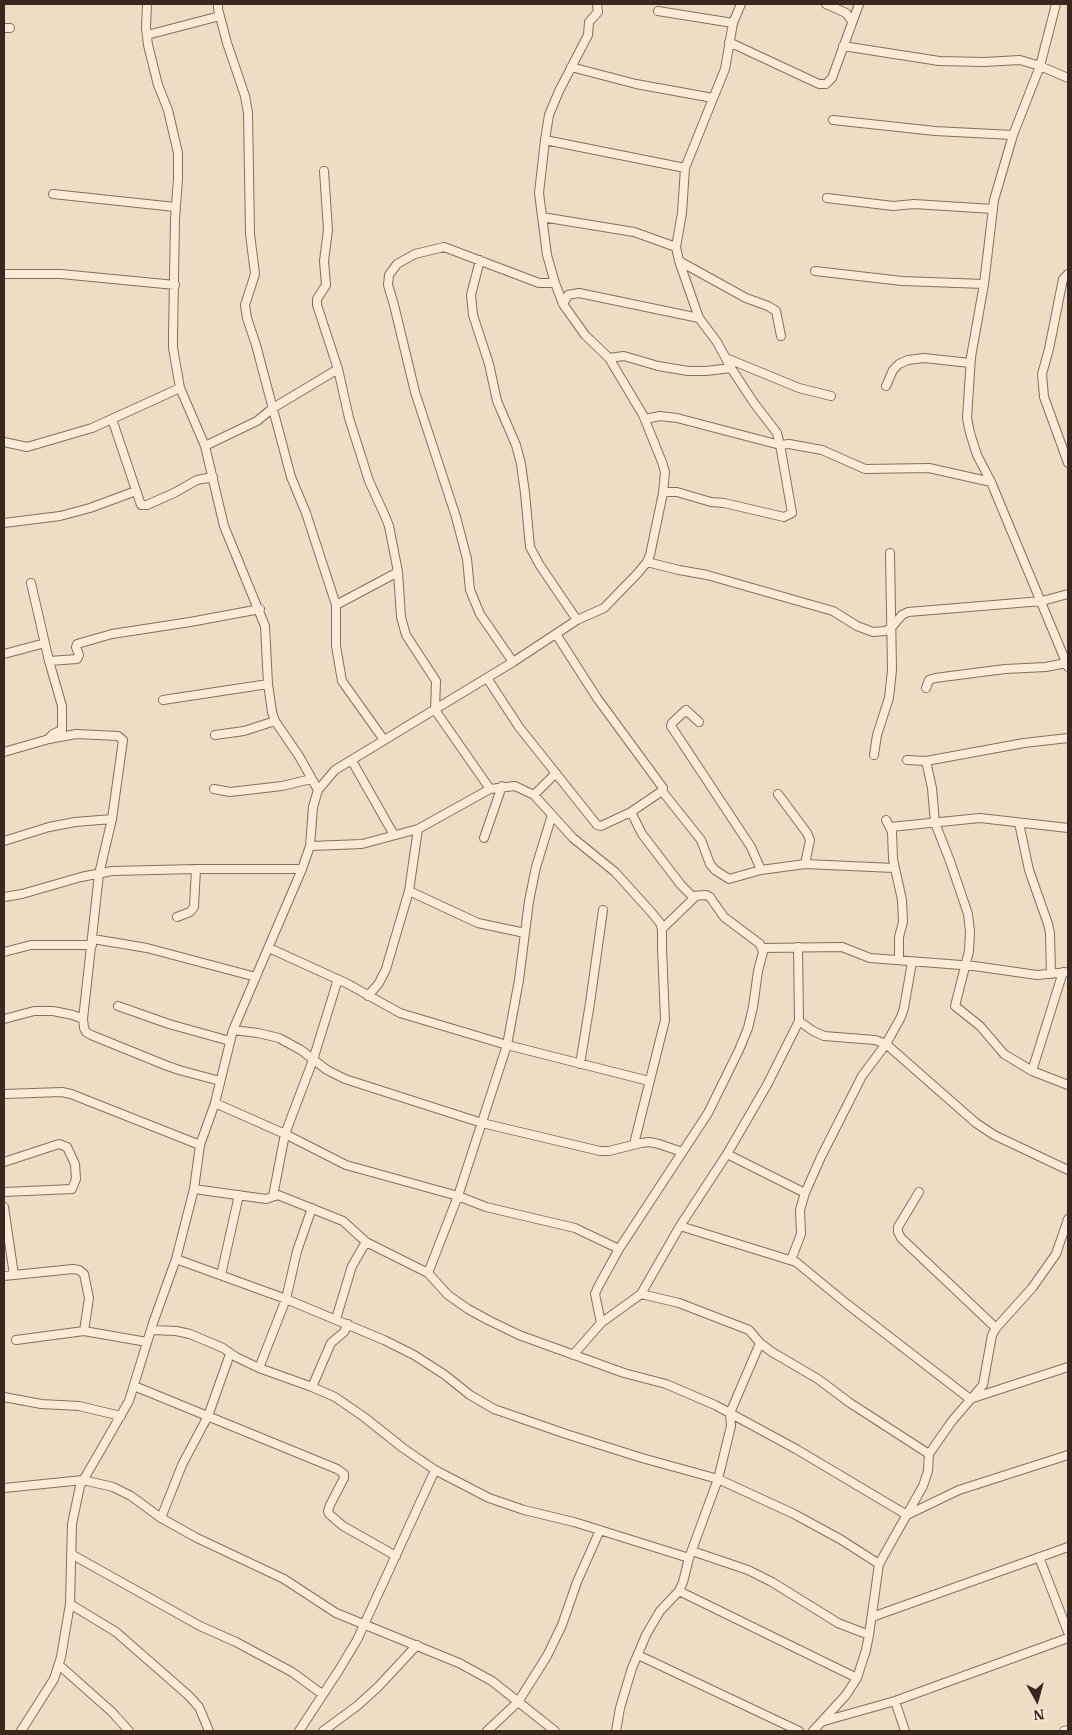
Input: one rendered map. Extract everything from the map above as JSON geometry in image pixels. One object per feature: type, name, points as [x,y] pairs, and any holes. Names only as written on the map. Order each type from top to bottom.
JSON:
[{"type":"street","points":[[147,4],[147,35],[152,66],[168,110],[178,153],[175,207],[173,348],[180,388],[205,446],[224,526],[260,609],[265,626],[268,684],[275,721],[299,756],[318,790]]},
{"type":"street","points":[[218,4],[248,112],[250,234],[255,274],[246,307],[291,476],[306,513],[336,605],[336,646],[342,681],[384,740]]},
{"type":"street","points":[[21,1731],[50,1684],[59,1665],[70,1604],[72,1524],[78,1492],[83,1480],[129,1401],[176,1259],[194,1189],[200,1145],[214,1103],[233,1030],[302,869],[310,846],[313,807],[318,790],[335,770],[513,662],[578,620],[604,608],[627,586],[647,562],[664,493],[664,468],[645,419],[609,358],[585,335],[563,304],[554,283],[547,255],[539,193],[550,115],[571,67],[588,35],[589,22],[598,12],[597,4]]},
{"type":"street","points":[[664,493],[677,492],[711,502],[724,503],[776,516],[784,517],[792,513],[777,433],[731,368],[699,318],[676,247],[682,213],[685,168],[725,69],[733,23],[741,4]]},
{"type":"street","points":[[826,4],[846,13],[852,21]]},
{"type":"street","points":[[729,42],[819,84],[826,84],[832,78],[859,4]]},
{"type":"street","points":[[926,688],[929,680],[935,678],[1005,669],[1067,665],[1042,600],[991,482],[977,455],[967,418],[970,363],[984,284],[994,200],[1013,135],[1040,66],[1056,4]]},
{"type":"street","points":[[658,11],[733,23]]},
{"type":"street","points":[[147,35],[220,16]]},
{"type":"street","points":[[843,46],[939,61],[984,62],[1020,60],[1068,78]]},
{"type":"street","points":[[571,67],[636,84],[713,98]]},
{"type":"street","points":[[833,120],[935,131],[1013,135]]},
{"type":"street","points":[[545,140],[685,168]]},
{"type":"street","points":[[324,171],[328,230],[324,261],[326,285],[316,303],[338,369],[349,418],[369,481],[386,516],[398,572],[401,617],[406,635],[436,681],[435,710],[490,789]]},
{"type":"street","points":[[53,194],[175,207]]},
{"type":"street","points":[[827,198],[893,206],[914,204],[993,209]]},
{"type":"street","points":[[542,217],[634,232],[676,247]]},
{"type":"street","points":[[513,662],[480,614],[470,590],[467,559],[456,517],[415,392],[388,285],[389,275],[396,264],[422,252],[444,247],[539,283],[554,283]]},
{"type":"street","points":[[480,260],[471,295],[473,315],[489,364],[497,401],[516,446],[521,464],[526,493],[530,547],[539,564],[578,620]]},
{"type":"street","points":[[679,261],[746,298],[776,311],[781,336]]},
{"type":"street","points":[[815,271],[902,282],[984,284]]},
{"type":"street","points":[[4,274],[61,274],[174,285]]},
{"type":"street","points":[[1068,274],[1063,280],[1042,374],[1044,397],[1068,463]]},
{"type":"street","points":[[563,304],[568,295],[579,292],[699,318]]},
{"type":"street","points":[[609,358],[624,356],[658,366],[688,371],[731,368]]},
{"type":"street","points":[[726,358],[799,388],[831,396]]},
{"type":"street","points":[[886,386],[893,370],[899,364],[908,360],[924,358],[970,363]]},
{"type":"street","points":[[205,446],[257,421],[273,408],[338,369]]},
{"type":"street","points":[[4,442],[27,447],[92,428],[180,388]]},
{"type":"street","points":[[645,419],[660,416],[677,418],[780,445],[789,444],[822,450],[865,469],[929,468],[991,482]]},
{"type":"street","points":[[112,419],[140,504],[143,506],[174,494],[197,480],[213,477]]},
{"type":"street","points":[[4,523],[60,516],[90,508],[136,491]]},
{"type":"street","points":[[874,755],[877,735],[888,698],[892,670],[890,553]]},
{"type":"street","points":[[647,562],[708,575],[833,611],[866,630],[880,632],[891,628],[902,615],[914,611],[1042,600],[1068,594]]},
{"type":"street","points":[[336,605],[398,572]]},
{"type":"street","points":[[31,583],[49,661],[63,710],[62,730],[53,734],[49,739]]},
{"type":"street","points":[[49,661],[77,659],[79,655],[76,647],[77,644],[112,634],[260,609]]},
{"type":"street","points":[[556,634],[597,698],[663,788],[662,791],[701,840],[710,864],[715,870],[729,879],[761,870],[804,864],[894,868]]},
{"type":"street","points":[[4,654],[45,643]]},
{"type":"street","points":[[487,678],[519,727],[597,825],[601,826],[631,812],[662,791]]},
{"type":"street","points":[[162,700],[268,684]]},
{"type":"street","points":[[699,722],[686,710],[671,726],[751,847],[761,870]]},
{"type":"street","points":[[215,735],[244,731],[275,721]]},
{"type":"street","points":[[4,752],[49,739],[76,734],[118,736],[122,738],[124,742],[112,819],[99,874],[83,1019],[86,1032],[91,1036],[179,1070],[220,1080]]},
{"type":"street","points":[[906,760],[926,760],[1024,743],[1068,738]]},
{"type":"street","points":[[926,760],[932,788],[935,822],[968,914],[970,932],[969,951],[955,1006],[980,1026],[1004,1054],[1032,1071],[1068,1085]]},
{"type":"street","points":[[352,761],[394,835]]},
{"type":"street","points":[[534,794],[556,773]]},
{"type":"street","points":[[214,790],[230,792],[282,786],[311,779]]},
{"type":"street","points":[[484,838],[502,786]]},
{"type":"street","points":[[310,846],[362,844],[418,829],[490,789],[502,786],[515,786],[534,794],[573,838],[614,872],[646,906],[660,923],[662,929],[665,1020],[634,1144]]},
{"type":"street","points":[[778,794],[807,832],[810,840],[804,864]]},
{"type":"street","points":[[601,1323],[596,1294],[598,1287],[619,1249],[708,1113],[748,1028],[762,948],[760,944],[724,917],[710,897],[706,895],[692,896],[672,875],[642,834],[631,812]]},
{"type":"street","points":[[428,1273],[458,1196],[508,1045],[529,901],[536,867],[552,815]]},
{"type":"street","points":[[899,960],[899,937],[904,922],[902,900],[894,868],[888,823],[935,822],[980,818],[1019,824],[1068,828]]},
{"type":"street","points":[[4,841],[66,823],[112,819]]},
{"type":"street","points":[[1019,824],[1029,870],[1050,933],[1052,974]]},
{"type":"street","points":[[368,996],[379,983],[386,969],[409,891],[418,829]]},
{"type":"street","points":[[177,917],[190,912],[194,907],[196,869]]},
{"type":"street","points":[[4,897],[112,871],[302,869]]},
{"type":"street","points":[[409,891],[478,923],[525,933]]},
{"type":"street","points":[[662,929],[695,896]]},
{"type":"street","points":[[580,1064],[603,910]]},
{"type":"street","points":[[4,952],[31,945],[92,942],[147,948],[256,977]]},
{"type":"street","points":[[762,948],[842,946],[865,957],[965,965],[1036,976],[1066,972],[1032,1071]]},
{"type":"street","points":[[573,1355],[601,1323],[641,1294],[680,1226],[727,1154],[767,1085],[799,1021],[798,947]]},
{"type":"street","points":[[269,948],[338,979],[400,1013],[508,1045],[649,1081]]},
{"type":"street","points":[[791,1260],[800,1234],[800,1210],[805,1193],[821,1157],[859,1084],[886,1044],[904,1008],[912,962]]},
{"type":"street","points":[[273,1196],[285,1134],[313,1060],[338,979]]},
{"type":"street","points":[[118,1006],[169,1024],[230,1041]]},
{"type":"street","points":[[4,1019],[34,1011],[53,1011],[72,1014],[83,1019]]},
{"type":"street","points":[[799,1021],[812,1031],[824,1036],[874,1040],[886,1044],[976,1123],[994,1135],[1068,1170]]},
{"type":"street","points":[[233,1030],[258,1032],[279,1038],[345,1078],[482,1123],[600,1151],[609,1151],[649,1142],[682,1152]]},
{"type":"street","points":[[4,1094],[62,1092],[71,1094],[200,1145]]},
{"type":"street","points":[[214,1103],[285,1134],[346,1165],[458,1196],[486,1207],[574,1228],[619,1249]]},
{"type":"street","points":[[4,1162],[59,1144],[67,1147],[75,1164],[76,1179],[72,1189],[4,1192]]},
{"type":"street","points":[[727,1154],[805,1193]]},
{"type":"street","points":[[194,1189],[266,1199],[278,1195],[343,1221],[366,1242],[428,1273],[448,1296],[468,1309],[519,1334],[624,1373],[666,1384],[730,1413],[796,1449],[908,1515]]},
{"type":"street","points":[[919,1192],[898,1227],[901,1238],[996,1328]]},
{"type":"street","points":[[221,1276],[239,1195]]},
{"type":"street","points":[[4,1207],[14,1275]]},
{"type":"street","points":[[259,1368],[286,1299],[296,1251],[312,1208]]},
{"type":"street","points":[[813,1731],[846,1695],[857,1678],[869,1635],[879,1564],[923,1486],[928,1471],[929,1454],[952,1420],[982,1385],[987,1369],[990,1342],[996,1328],[1032,1288],[1056,1254],[1068,1219]]},
{"type":"street","points":[[680,1226],[791,1260],[970,1399]]},
{"type":"street","points":[[336,1319],[352,1266],[366,1242]]},
{"type":"street","points":[[176,1259],[286,1299],[384,1340],[414,1355],[445,1375],[470,1395],[494,1408],[566,1434],[718,1479],[794,1514],[840,1539],[879,1564]]},
{"type":"street","points":[[4,1276],[73,1269],[80,1270],[84,1274],[88,1298],[84,1332]]},
{"type":"street","points":[[641,1294],[679,1303],[742,1327],[756,1336],[760,1343],[772,1352],[818,1379],[850,1403],[929,1454]]},
{"type":"street","points":[[312,1387],[331,1343],[344,1332],[348,1324]]},
{"type":"street","points":[[151,1330],[169,1330],[190,1334],[223,1348],[230,1354],[259,1368],[335,1397],[434,1470],[489,1498],[508,1505],[748,1570],[772,1582],[838,1623],[869,1635]]},
{"type":"street","points":[[16,1340],[84,1332],[147,1342]]},
{"type":"street","points":[[616,1731],[620,1708],[632,1668],[646,1636],[660,1611],[679,1591],[683,1582],[690,1555],[718,1479],[731,1426],[730,1413],[760,1343]]},
{"type":"street","points":[[161,1518],[182,1465],[208,1416],[230,1354]]},
{"type":"street","points":[[970,1399],[1068,1367]]},
{"type":"street","points":[[134,1386],[337,1469],[344,1474],[343,1482],[330,1505],[329,1514],[343,1526],[396,1556]]},
{"type":"street","points":[[4,1397],[41,1404],[79,1406],[121,1416]]},
{"type":"street","points":[[908,1515],[959,1490],[1068,1455]]},
{"type":"street","points":[[299,1731],[339,1670],[364,1625],[434,1470]]},
{"type":"street","points":[[4,1488],[83,1480],[113,1486],[131,1496],[161,1518],[197,1538],[284,1579],[336,1613],[460,1663],[484,1676],[555,1731]]},
{"type":"street","points":[[487,1731],[518,1702],[547,1656],[600,1530]]},
{"type":"street","points":[[872,1617],[1068,1547]]},
{"type":"street","points":[[71,1554],[200,1626],[236,1642],[292,1672],[322,1694]]},
{"type":"street","points":[[1039,1558],[1068,1632]]},
{"type":"street","points":[[679,1591],[857,1678]]},
{"type":"street","points":[[70,1604],[116,1632],[175,1682],[196,1703],[209,1731]]},
{"type":"street","points":[[823,1721],[895,1701],[1068,1638]]},
{"type":"street","points":[[323,1731],[371,1693],[417,1645]]},
{"type":"street","points":[[638,1655],[799,1731]]},
{"type":"street","points":[[59,1665],[106,1706],[129,1731]]},
{"type":"street","points":[[895,1701],[905,1731]]},
{"type":"street","points":[[1064,1731],[1068,1730]]}]
